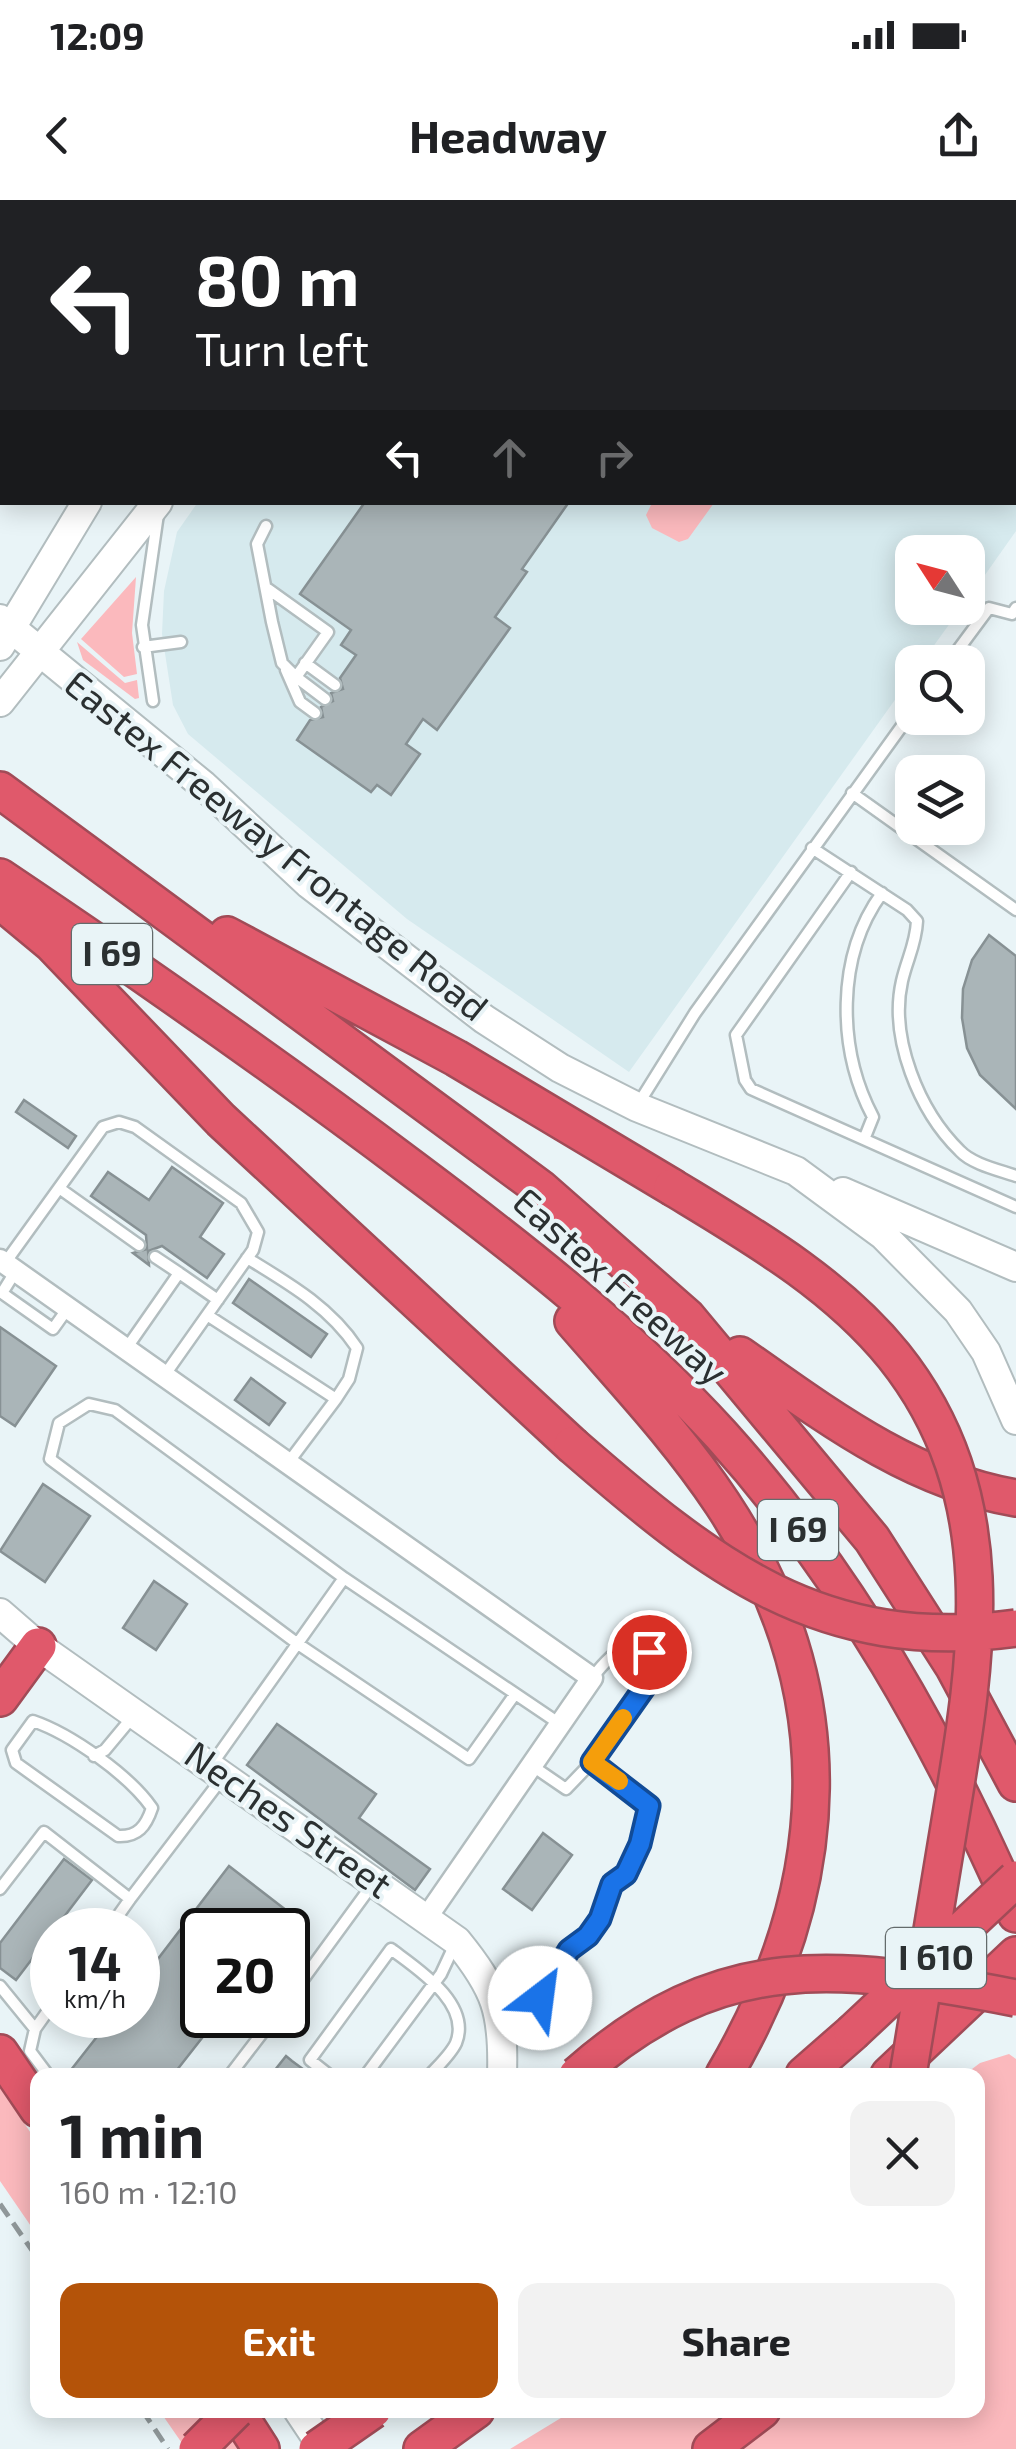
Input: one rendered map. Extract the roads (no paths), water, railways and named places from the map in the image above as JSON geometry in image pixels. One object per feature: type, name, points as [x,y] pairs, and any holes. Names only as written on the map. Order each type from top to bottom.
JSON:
[{"type":"highway","name":"Eastex Freeway","points":[[0,790],[540,1188],[687,1316],[872,1539],[954,1667],[1016,1783]]},
{"type":"highway","points":[[111,873],[456,1058],[672,1187],[806,1274],[873,1334],[924,1399],[960,1488],[977,1598],[974,1675],[909,2068]]},
{"type":"highway","name":"Eastex Freeway","points":[[0,877],[352,1122],[482,1220],[688,1401],[802,1534],[861,1616],[954,1778],[1016,1914]]},
{"type":"highway","points":[[0,901],[51,943],[221,1120],[572,1445],[696,1548],[777,1596],[829,1615],[889,1629],[952,1634],[1016,1628]]},
{"type":"highway","points":[[482,1220],[630,1386],[708,1483],[746,1541],[792,1643],[810,1732],[813,1778],[806,1864],[779,1966],[728,2068]]},
{"type":"highway","points":[[687,1316],[881,1448],[934,1476],[1016,1498]]},
{"type":"highway","points":[[0,1698],[38,1646]]},
{"type":"highway","name":"I 610","points":[[812,2068],[1016,1879]]},
{"type":"highway","name":"I 610","points":[[896,2068],[1016,1955]]},
{"type":"highway","points":[[586,2068],[629,2033],[673,2006],[713,1990],[771,1975],[835,1972],[1016,1998]]},
{"type":"highway","points":[[0,2052],[30,2098]]},
{"type":"highway","points":[[197,2449],[228,2418]]},
{"type":"highway","points":[[241,2418],[261,2449]]},
{"type":"highway","points":[[321,2449],[362,2418]]},
{"type":"highway","points":[[422,2449],[465,2418]]},
{"type":"highway","points":[[711,2449],[752,2418]]},
{"type":"main road","points":[[3,631],[84,505]]},
{"type":"main road","points":[[0,702],[157,505]]},
{"type":"main road","name":"Eastex Freeway Frontage Road","points":[[3,631],[38,652],[188,772],[310,884],[484,1018],[560,1068],[637,1107],[796,1171],[883,1235],[958,1311],[986,1352],[1016,1420]]},
{"type":"main road","points":[[796,1171],[1016,1266]]},
{"type":"main road","name":"Neches Street","points":[[0,1613],[38,1646],[457,1941],[490,1983],[502,2024],[502,2068]]},
{"type":"main road","points":[[303,2418],[321,2449]]},
{"type":"street","points":[[7,1265],[592,1678],[427,1917]]},
{"type":"lane","points":[[153,701],[142,647],[144,597],[159,505]]},
{"type":"lane","points":[[266,526],[257,544],[278,654],[291,673],[300,702],[315,713]]},
{"type":"lane","points":[[268,588],[328,632],[305,664],[291,673]]},
{"type":"lane","points":[[962,645],[990,608],[1015,613]]},
{"type":"lane","points":[[142,647],[182,642]]},
{"type":"lane","points":[[305,664],[336,685]]},
{"type":"lane","points":[[291,673],[325,699]]},
{"type":"lane","points":[[637,1107],[695,1012],[895,735]]},
{"type":"lane","points":[[852,793],[1016,910]]},
{"type":"lane","points":[[812,848],[882,892],[917,921],[916,943],[902,982],[899,1024],[912,1075],[934,1119],[962,1154],[1016,1176]]},
{"type":"lane","points":[[851,872],[736,1035],[744,1080],[752,1088],[1016,1206]]},
{"type":"lane","points":[[865,1137],[872,1117],[862,1097],[850,1048],[846,996],[861,934],[882,892]]},
{"type":"lane","points":[[7,1265],[104,1127],[119,1122],[135,1127],[240,1203],[258,1232],[247,1258],[164,1376]]},
{"type":"lane","points":[[953,1176],[962,1154]]},
{"type":"lane","points":[[59,1188],[138,1245]]},
{"type":"lane","points":[[155,1256],[218,1300]]},
{"type":"lane","points":[[247,1258],[307,1296],[344,1328],[357,1348],[349,1379],[288,1464]]},
{"type":"lane","points":[[126,1348],[179,1274]]},
{"type":"lane","points":[[207,1315],[336,1399]]},
{"type":"lane","points":[[515,1694],[468,1759],[298,1644],[50,1459],[59,1422],[89,1404],[115,1410],[344,1578],[560,1724]]},
{"type":"lane","points":[[124,1908],[344,1578]]},
{"type":"lane","points":[[532,1766],[566,1788],[592,1762],[656,1671],[649,1652],[631,1643],[621,1645],[592,1678]]},
{"type":"lane","points":[[94,1756],[136,1714]]},
{"type":"lane","points":[[33,1721],[57,1729],[94,1756],[140,1791],[152,1808],[146,1825],[131,1837],[118,1836],[16,1764],[12,1750],[33,1721]]},
{"type":"lane","points":[[502,2024],[519,2018],[540,1998],[569,1950],[588,1936],[600,1919],[612,1884],[626,1874],[640,1844],[649,1806],[592,1762]]},
{"type":"lane","points":[[0,1889],[44,1832],[130,1899]]},
{"type":"lane","points":[[310,1970],[375,1880]]},
{"type":"lane","points":[[371,2068],[435,1982],[457,1941]]},
{"type":"lane","points":[[320,2068],[310,2060],[391,1949],[435,1982],[457,2024],[456,2042],[436,2068]]},
{"type":"lane","points":[[0,1986],[30,2022]]},
{"type":"lane","points":[[33,2038],[30,2050],[43,2068]]},
{"type":"lane","points":[[235,2068],[258,2038]]},
{"type":"railway","points":[[0,2204],[30,2247]]},
{"type":"railway","points":[[147,2418],[168,2449]]}]
